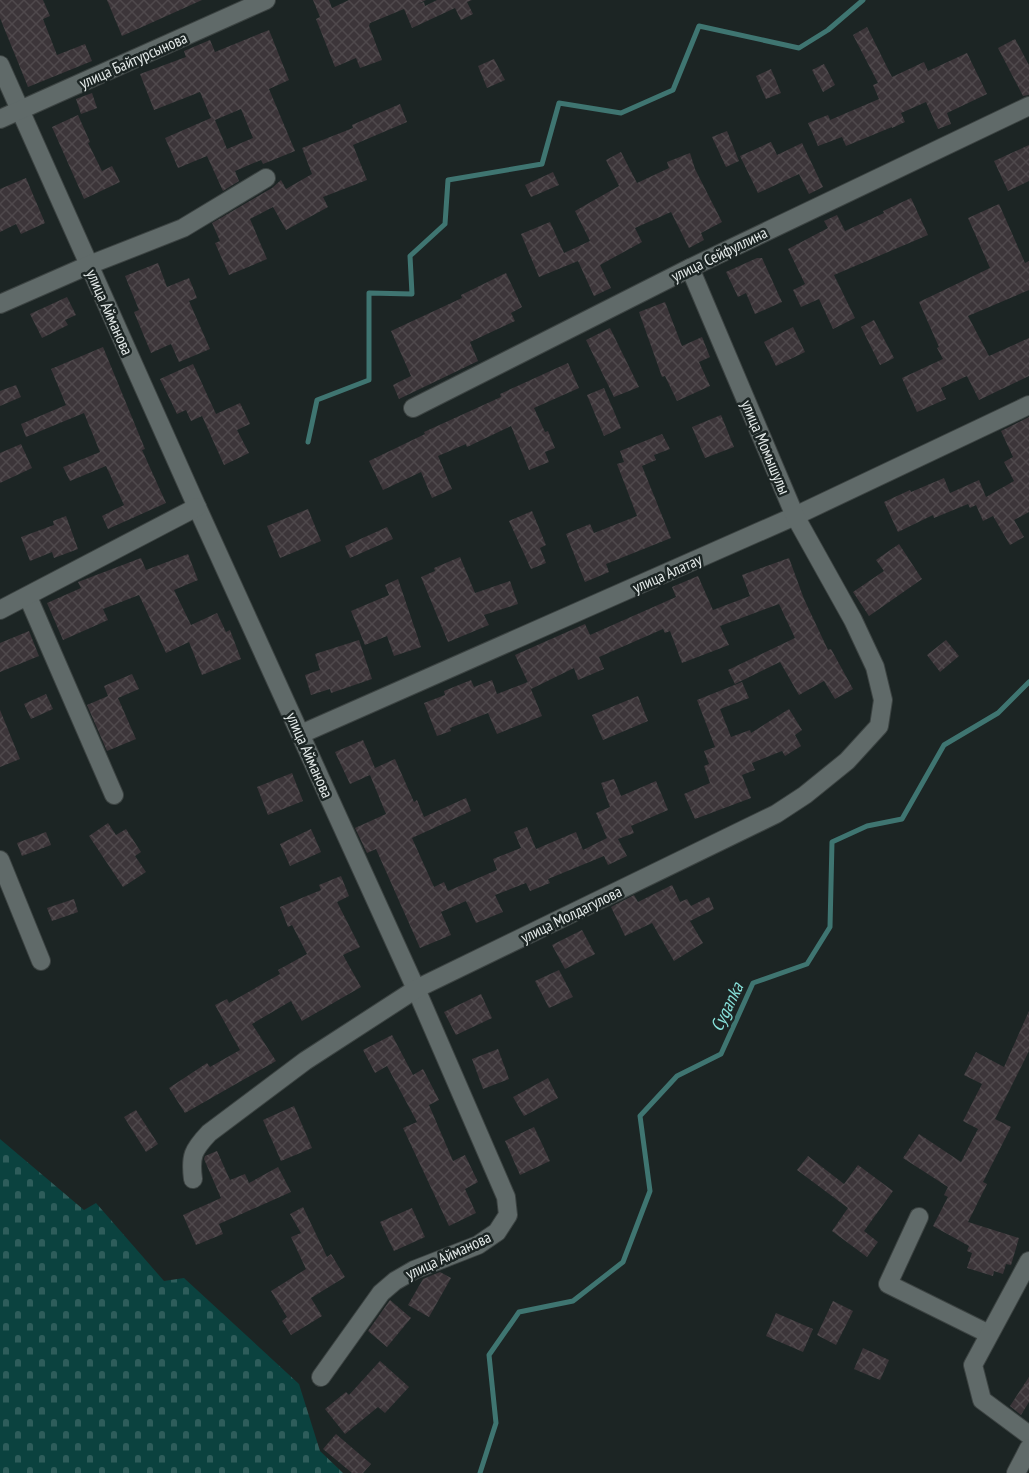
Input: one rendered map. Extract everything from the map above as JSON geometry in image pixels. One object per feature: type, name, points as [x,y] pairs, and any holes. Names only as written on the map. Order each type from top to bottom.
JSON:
[{"type":"street","name":"улица Байтурсынова","points":[[0,119],[266,0]]},
{"type":"street","name":"улица Айманова","points":[[0,65],[196,507],[416,990],[506,1197],[508,1215],[497,1232],[478,1245],[414,1270],[395,1281],[381,1293],[321,1377]]},
{"type":"street","name":"улица Сейфуллина","points":[[413,408],[690,268],[1029,106]]},
{"type":"street","points":[[0,304],[89,265],[183,228],[266,177]]},
{"type":"street","name":"улица Момышулы","points":[[690,268],[795,516],[853,620]]},
{"type":"street","name":"улица Алатау","points":[[301,734],[795,516],[1029,405]]},
{"type":"street","points":[[0,610],[196,507]]},
{"type":"street","points":[[28,597],[114,795]]},
{"type":"street","name":"улица Молдагулова","points":[[193,1179],[191,1163],[196,1147],[209,1133],[305,1061],[416,990],[776,814],[805,795],[846,761],[879,726],[883,700],[875,667],[853,620]]},
{"type":"street","points":[[0,860],[41,961]]},
{"type":"street","points":[[918,1217],[888,1284],[989,1334]]},
{"type":"street","points":[[1029,1260],[972,1365],[982,1400],[1029,1435]]},
{"type":"street","points":[[1016,1473],[1029,1448]]},
{"type":"green space","points":[[0,1139],[84,1210],[96,1203],[164,1281],[184,1278],[299,1384],[320,1451],[343,1473],[0,1473]]},
{"type":"building","points":[[0,0],[43,0],[50,16],[43,19],[57,55],[85,44],[92,61],[28,87],[0,18]]},
{"type":"building","points":[[107,0],[202,0],[122,36]]},
{"type":"building","points":[[313,0],[329,0],[332,8],[349,0],[426,0],[418,4],[424,2],[425,6],[437,0],[472,0],[467,2],[473,14],[461,20],[455,8],[412,28],[404,9],[370,23],[369,26],[382,60],[360,68],[356,58],[335,67],[316,19],[320,17]]},
{"type":"building","points":[[867,27],[892,77],[924,62],[928,71],[967,53],[987,94],[947,113],[951,124],[938,129],[926,102],[901,113],[905,122],[892,128],[846,146],[842,137],[818,146],[808,123],[828,115],[830,120],[879,99],[873,85],[878,83],[853,35]]},
{"type":"building","points":[[269,30],[289,80],[269,89],[295,151],[263,164],[261,160],[235,171],[239,181],[223,191],[207,156],[178,168],[165,138],[211,118],[200,92],[154,110],[140,74],[186,57],[184,51],[210,40],[215,52]],"holes":[[[241,109],[253,138],[227,149],[215,120]]]},
{"type":"building","points":[[1015,39],[1029,65],[1029,95],[1023,96],[998,48]]},
{"type":"building","points":[[494,59],[505,80],[487,88],[478,66]]},
{"type":"building","points":[[824,64],[835,85],[823,92],[812,70]]},
{"type":"building","points":[[771,69],[781,93],[766,99],[756,76]]},
{"type":"building","points":[[92,93],[97,108],[81,114],[76,99]]},
{"type":"building","points":[[400,104],[407,122],[353,145],[367,180],[323,197],[328,207],[286,230],[273,207],[250,219],[267,259],[229,275],[215,243],[220,241],[212,223],[272,188],[281,180],[286,189],[312,174],[302,148],[353,128],[352,125]]},
{"type":"building","points":[[78,115],[90,142],[88,143],[102,171],[112,166],[120,182],[84,199],[52,127]]},
{"type":"building","points":[[727,131],[739,161],[726,167],[712,137]]},
{"type":"building","points":[[771,142],[777,155],[802,143],[823,187],[809,194],[799,174],[758,193],[740,156]]},
{"type":"building","points":[[1029,145],[1029,181],[1008,191],[994,161]]},
{"type":"building","points":[[621,152],[637,183],[669,168],[667,162],[690,153],[695,169],[722,222],[701,233],[704,240],[689,248],[671,212],[635,228],[642,242],[600,265],[611,288],[594,296],[578,261],[539,277],[521,234],[550,222],[564,253],[590,241],[575,211],[619,186],[606,160]]},
{"type":"building","points":[[553,172],[559,185],[531,197],[525,185]]},
{"type":"building","points":[[26,178],[45,223],[21,234],[16,224],[0,232],[0,189]]},
{"type":"building","points":[[911,198],[928,235],[834,275],[855,318],[833,329],[819,299],[801,307],[793,290],[805,284],[788,249],[828,228],[824,221],[837,215],[845,231]]},
{"type":"building","points":[[999,204],[1025,263],[1029,261],[1029,290],[968,316],[989,356],[1029,338],[1029,376],[979,400],[967,376],[941,388],[946,399],[917,412],[902,378],[943,359],[919,302],[990,268],[968,218]]},
{"type":"building","points":[[757,258],[762,258],[782,302],[755,314],[746,293],[738,297],[726,272]]},
{"type":"building","points":[[158,263],[167,287],[189,278],[197,298],[189,301],[210,349],[179,362],[171,344],[151,353],[134,312],[139,310],[125,276]]},
{"type":"building","points":[[506,273],[522,307],[511,313],[515,321],[470,342],[478,361],[399,399],[393,385],[411,376],[391,331],[462,298],[461,295]]},
{"type":"building","points":[[67,297],[76,315],[65,320],[68,325],[42,338],[30,314]]},
{"type":"building","points":[[665,302],[682,346],[702,337],[710,357],[699,362],[710,386],[677,401],[665,376],[662,377],[639,312]]},
{"type":"building","points":[[874,320],[894,358],[880,365],[861,327]]},
{"type":"building","points":[[793,327],[805,352],[776,366],[764,342]]},
{"type":"building","points":[[610,328],[639,387],[614,397],[586,340]]},
{"type":"building","points":[[103,347],[145,449],[142,450],[166,503],[108,529],[102,516],[124,505],[106,466],[70,481],[63,467],[100,452],[84,413],[26,437],[21,424],[66,405],[51,369]]},
{"type":"building","points":[[568,363],[579,388],[534,408],[555,448],[545,452],[549,462],[529,470],[511,426],[467,447],[466,444],[438,456],[452,489],[432,498],[421,472],[383,490],[369,461],[425,434],[424,432],[501,397],[500,394]]},
{"type":"building","points":[[193,364],[216,414],[240,403],[250,424],[237,430],[249,453],[224,465],[202,416],[191,421],[186,410],[177,414],[160,379]]},
{"type":"building","points":[[16,385],[21,397],[0,406],[0,391]]},
{"type":"building","points":[[604,388],[621,428],[604,436],[587,395]]},
{"type":"building","points":[[721,415],[734,447],[705,458],[692,427]]},
{"type":"building","points":[[1029,417],[1029,512],[1014,520],[1024,537],[1010,545],[993,516],[983,521],[976,505],[970,508],[968,504],[934,518],[933,515],[898,532],[884,502],[910,490],[911,492],[944,478],[950,493],[979,480],[986,497],[1014,481],[1004,462],[1013,457],[1001,431]]},
{"type":"building","points":[[662,434],[670,449],[654,455],[656,460],[642,466],[671,538],[606,564],[609,572],[585,582],[566,534],[590,524],[594,533],[637,516],[617,464],[624,462],[620,451]]},
{"type":"building","points":[[21,444],[32,468],[0,483],[0,453]]},
{"type":"building","points":[[308,509],[321,541],[280,558],[267,526]]},
{"type":"building","points":[[532,511],[546,545],[540,548],[546,563],[531,569],[509,521]]},
{"type":"building","points":[[66,516],[78,549],[54,558],[52,552],[30,561],[21,537],[54,525],[53,521]]},
{"type":"building","points":[[387,527],[393,539],[350,558],[345,546]]},
{"type":"building","points":[[899,544],[922,579],[869,616],[853,592],[884,571],[876,560]]},
{"type":"building","points":[[188,554],[198,580],[174,590],[191,625],[217,613],[226,632],[230,630],[241,659],[202,675],[189,642],[166,653],[139,595],[103,609],[108,620],[63,640],[47,603],[81,588],[78,582],[141,558],[146,570]]},
{"type":"building","points":[[460,557],[475,593],[510,581],[518,604],[484,615],[489,625],[448,642],[421,577],[435,571],[434,568]]},
{"type":"building","points":[[789,558],[804,599],[828,650],[831,649],[853,689],[835,699],[824,681],[799,695],[780,662],[735,684],[728,670],[795,638],[779,604],[720,626],[729,645],[682,663],[670,631],[665,633],[663,629],[599,657],[604,669],[578,680],[574,668],[531,689],[515,655],[585,624],[590,635],[676,597],[672,587],[698,576],[713,610],[750,596],[742,575]]},
{"type":"building","points":[[398,579],[421,647],[394,656],[387,636],[365,645],[351,611],[389,595],[385,585]]},
{"type":"building","points":[[29,631],[39,656],[0,672],[0,643]]},
{"type":"building","points":[[359,640],[372,679],[331,693],[330,689],[311,695],[305,675],[320,670],[315,654]]},
{"type":"building","points":[[946,640],[959,656],[940,672],[927,655]]},
{"type":"building","points":[[132,674],[139,689],[118,698],[136,739],[107,751],[87,705],[108,696],[104,686]]},
{"type":"building","points":[[471,680],[474,687],[492,680],[497,694],[528,682],[542,716],[497,734],[488,713],[450,728],[451,731],[437,736],[424,703],[445,695],[444,691]]},
{"type":"building","points":[[742,682],[749,698],[720,709],[731,737],[750,730],[751,733],[789,709],[802,730],[795,735],[801,746],[785,756],[782,751],[752,763],[755,770],[742,775],[751,798],[695,819],[684,794],[710,783],[704,766],[709,764],[704,751],[715,747],[697,700]]},
{"type":"building","points":[[46,694],[53,709],[31,719],[24,704]]},
{"type":"building","points":[[638,696],[648,721],[603,740],[592,715]]},
{"type":"building","points":[[0,710],[20,759],[0,767]]},
{"type":"building","points":[[363,740],[375,768],[395,759],[414,802],[417,800],[424,817],[466,798],[471,811],[412,838],[434,887],[444,882],[448,891],[497,870],[493,859],[521,848],[514,832],[527,827],[536,849],[576,832],[583,850],[607,838],[596,813],[610,807],[601,783],[614,779],[621,796],[656,781],[668,810],[631,826],[634,833],[618,839],[627,856],[608,865],[604,856],[548,879],[550,883],[530,891],[526,883],[495,895],[503,912],[476,923],[466,901],[441,912],[451,935],[420,948],[376,849],[367,853],[355,828],[386,814],[370,775],[350,784],[335,752]]},
{"type":"building","points":[[292,773],[303,801],[268,815],[257,787]]},
{"type":"building","points":[[108,823],[116,835],[126,829],[141,852],[135,856],[146,872],[123,887],[89,836]]},
{"type":"building","points":[[311,829],[321,852],[290,866],[280,844]]},
{"type":"building","points":[[46,832],[51,845],[22,856],[17,843]]},
{"type":"building","points":[[341,876],[349,896],[337,902],[360,947],[343,955],[361,987],[302,1021],[291,1001],[252,1024],[276,1061],[185,1113],[169,1088],[207,1063],[210,1067],[240,1050],[215,1005],[227,999],[229,1003],[280,974],[278,970],[307,954],[292,925],[288,927],[280,907],[321,890],[319,885]]},
{"type":"building","points":[[672,885],[680,902],[687,899],[691,906],[709,897],[714,909],[690,921],[703,943],[674,961],[652,923],[625,936],[611,907],[634,895],[638,902]]},
{"type":"building","points":[[74,899],[78,912],[52,921],[47,908]]},
{"type":"building","points":[[582,930],[595,954],[565,969],[552,945]]},
{"type":"building","points":[[559,970],[573,997],[549,1008],[535,981]]},
{"type":"building","points":[[481,994],[492,1018],[456,1035],[444,1012]]},
{"type":"building","points":[[1029,1011],[1029,1051],[995,1119],[1011,1127],[983,1182],[987,1184],[968,1222],[1019,1238],[1011,1265],[1006,1264],[1003,1274],[994,1271],[993,1276],[967,1268],[972,1253],[967,1251],[969,1246],[933,1226],[948,1197],[944,1195],[948,1187],[903,1158],[919,1134],[961,1162],[978,1129],[963,1121],[982,1084],[964,1075],[976,1052],[1004,1067]]},
{"type":"building","points":[[392,1035],[413,1075],[423,1069],[439,1100],[429,1105],[453,1161],[465,1155],[478,1182],[465,1189],[476,1213],[449,1226],[403,1128],[417,1122],[387,1066],[375,1073],[363,1050]]},
{"type":"building","points":[[498,1049],[509,1079],[483,1089],[472,1059]]},
{"type":"building","points":[[548,1078],[558,1098],[524,1116],[513,1097]]},
{"type":"building","points":[[294,1106],[312,1148],[281,1161],[263,1120]]},
{"type":"building","points":[[136,1110],[158,1144],[146,1152],[124,1117]]},
{"type":"building","points":[[534,1127],[550,1161],[520,1175],[505,1141]]},
{"type":"building","points":[[217,1151],[230,1180],[245,1174],[249,1183],[278,1167],[291,1192],[219,1224],[223,1234],[196,1245],[183,1215],[221,1198],[204,1159],[205,1156]]},
{"type":"building","points":[[808,1156],[844,1184],[858,1165],[893,1191],[864,1231],[878,1242],[867,1257],[832,1231],[848,1208],[797,1170]]},
{"type":"building","points":[[303,1207],[327,1257],[331,1254],[345,1277],[311,1298],[322,1316],[291,1335],[282,1321],[287,1317],[271,1291],[306,1269],[291,1237],[301,1233],[290,1214]]},
{"type":"building","points":[[412,1208],[425,1237],[394,1251],[380,1222]]},
{"type":"building","points":[[440,1272],[451,1278],[429,1317],[408,1305],[423,1279]]},
{"type":"building","points":[[390,1300],[411,1318],[387,1347],[368,1331]]},
{"type":"building","points":[[833,1301],[853,1311],[836,1345],[817,1335]]},
{"type":"building","points":[[776,1313],[813,1329],[803,1352],[766,1336]]},
{"type":"building","points":[[863,1348],[889,1360],[880,1380],[854,1369]]},
{"type":"building","points":[[380,1361],[409,1387],[385,1413],[378,1407],[345,1434],[325,1409],[346,1392],[349,1395]]},
{"type":"building","points":[[1029,1377],[1029,1402],[1021,1415],[1010,1406]]},
{"type":"building","points":[[336,1434],[371,1464],[363,1473],[352,1473],[323,1449]]},
{"type":"waterway","points":[[308,442],[317,400],[369,380],[369,293],[412,294],[410,256],[445,224],[448,180],[542,164],[559,103],[621,113],[673,90],[699,26],[799,48],[828,30],[863,0]]},
{"type":"waterway","name":"Cyganka","points":[[480,1473],[496,1423],[489,1355],[519,1312],[573,1301],[623,1262],[650,1191],[640,1116],[677,1076],[721,1054],[753,983],[807,964],[830,927],[832,842],[867,826],[902,819],[944,745],[998,713],[1029,682]]}]
